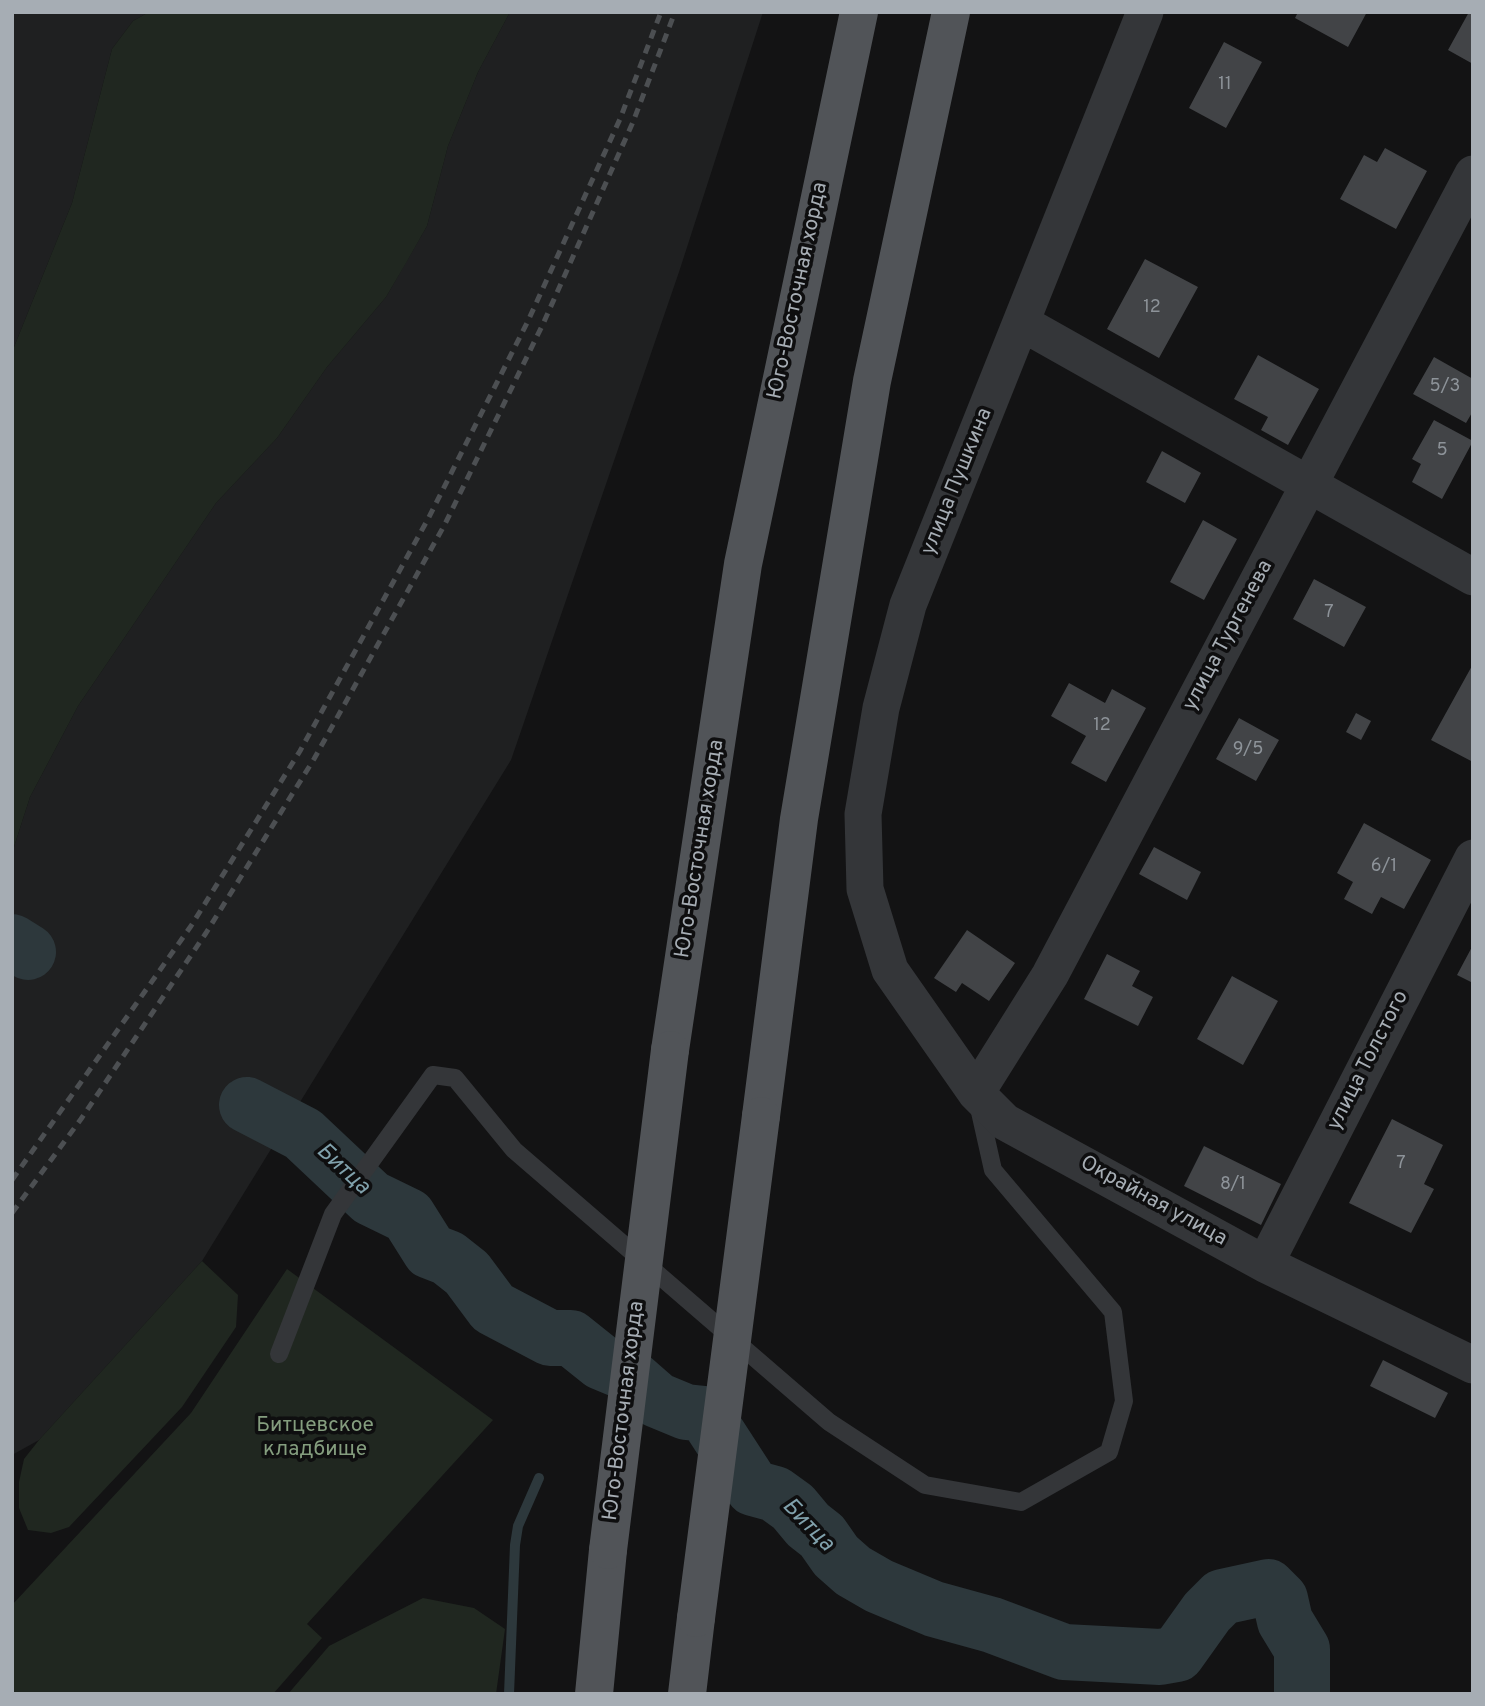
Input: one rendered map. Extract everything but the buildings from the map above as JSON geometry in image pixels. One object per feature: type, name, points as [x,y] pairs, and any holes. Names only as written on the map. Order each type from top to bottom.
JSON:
[{"type":"main road","name":"Юго-Восточная хорда","points":[[594,1694],[608,1550],[670,1050],[743,564],[859,12]]},
{"type":"main road","points":[[687,1694],[799,819],[875,368],[951,12]]},
{"type":"street","name":"улица Пушкина","points":[[890,970],[865,890],[863,814],[881,708],[908,605],[1023,323],[1145,12]]},
{"type":"street","name":"улица Тургенева","points":[[976,1093],[1050,975],[1473,174]]},
{"type":"street","points":[[1023,323],[1473,577]]},
{"type":"street","name":"улица Толстого","points":[[1265,1264],[1473,858]]},
{"type":"street","name":"Окрайная улица","points":[[890,970],[976,1093],[1005,1122],[1265,1264],[1473,1365]]},
{"type":"lane","points":[[279,1354],[333,1214],[433,1075],[455,1078],[514,1150],[829,1422],[925,1485],[1021,1502],[1109,1452],[1124,1401],[1113,1312],[993,1170],[976,1093]]},
{"type":"shaded area","points":[[12,12],[149,12],[133,21],[112,49],[72,203],[12,352]]},
{"type":"shaded area","points":[[510,12],[763,12],[679,272],[511,760],[202,1261],[39,1440],[12,1455],[12,853],[30,797],[78,706],[216,503],[277,438],[327,367],[386,297],[427,226],[448,146],[478,72]]},
{"type":"green space","points":[[149,12],[510,12],[478,72],[448,146],[427,226],[386,297],[327,367],[277,438],[216,503],[78,706],[30,797],[12,853],[12,352],[72,203],[112,49],[133,21]]},
{"type":"green space","points":[[202,1261],[238,1295],[236,1327],[182,1407],[69,1527],[51,1533],[28,1530],[19,1508],[19,1482],[24,1459]]},
{"type":"green space","name":"Битцевское кладбище","points":[[287,1269],[493,1420],[307,1624],[322,1638],[273,1694],[12,1694],[12,1605],[191,1413]]},
{"type":"green space","points":[[423,1598],[474,1608],[505,1629],[496,1694],[288,1694],[329,1646]]},
{"type":"waterway","name":"Битца","points":[[12,942],[28,952]]},
{"type":"waterway","name":"Битца","points":[[247,1105],[303,1134],[371,1198],[408,1216],[430,1251],[448,1258],[467,1273],[493,1308],[550,1338],[571,1338],[601,1362],[625,1372],[657,1400],[686,1412],[705,1414],[753,1488],[775,1494],[793,1507],[808,1525],[822,1536],[836,1556],[853,1571],[879,1586],[934,1609],[992,1625],[1064,1652],[1160,1657],[1177,1654],[1207,1612],[1222,1597],[1268,1587],[1280,1599],[1285,1621],[1302,1649],[1302,1694]]},
{"type":"waterway","points":[[509,1694],[515,1545],[518,1526],[539,1478]]},
{"type":"railway","points":[[12,1180],[191,926],[300,751],[428,519],[528,321],[620,119],[661,12]]},
{"type":"railway","points":[[12,1213],[81,1119],[206,933],[314,759],[445,524],[543,324],[633,122],[675,12]]}]
